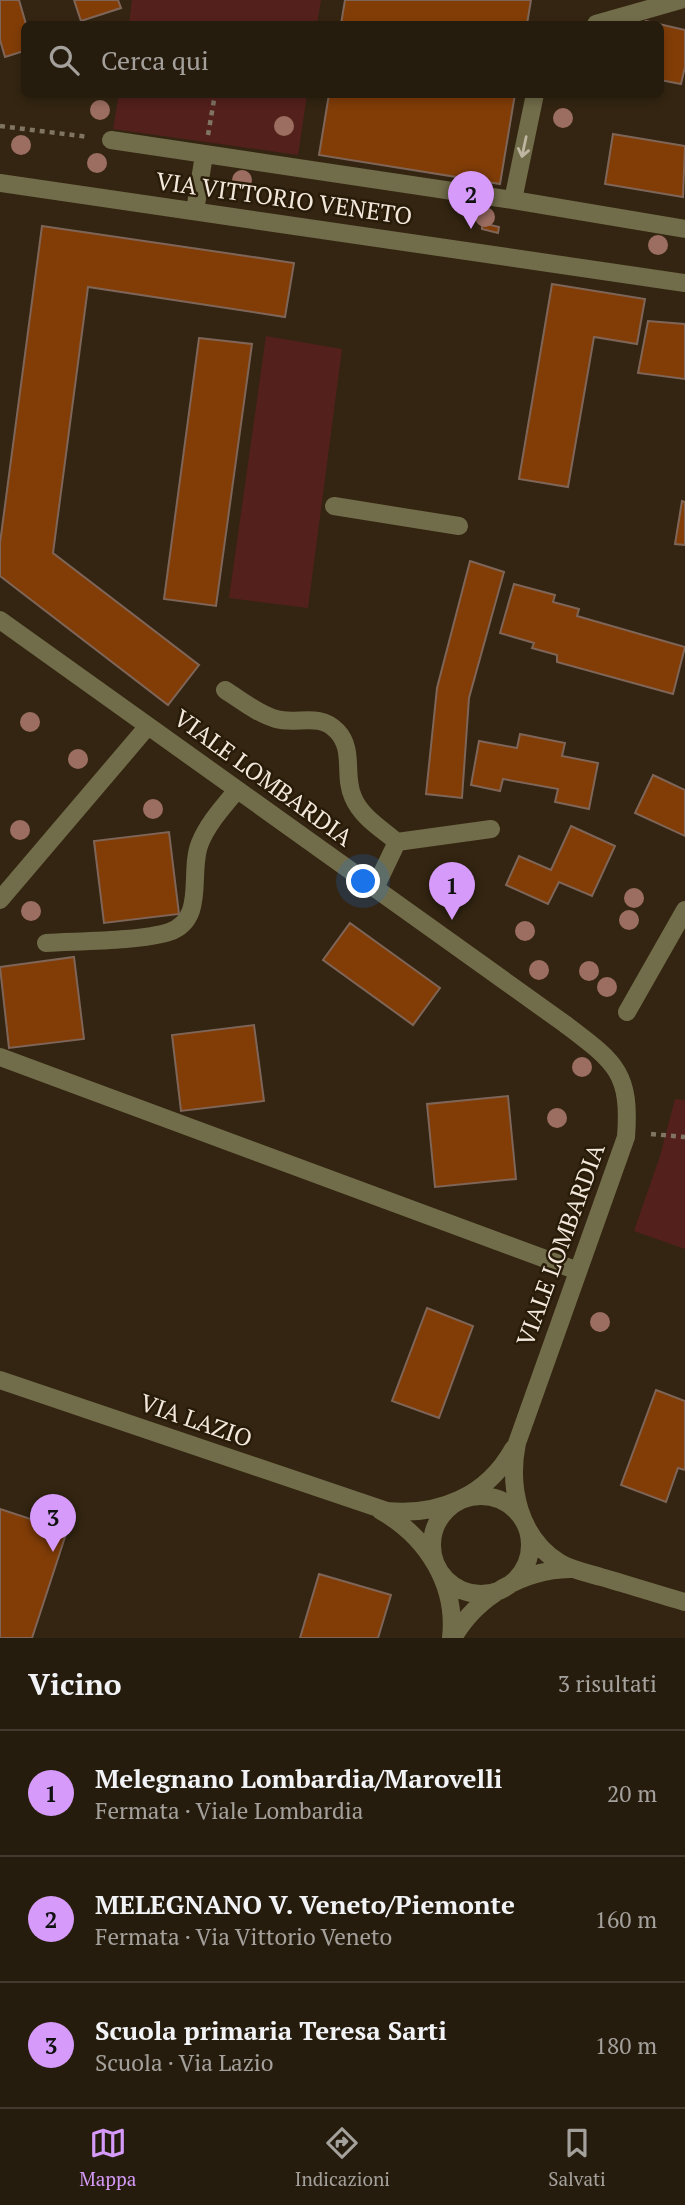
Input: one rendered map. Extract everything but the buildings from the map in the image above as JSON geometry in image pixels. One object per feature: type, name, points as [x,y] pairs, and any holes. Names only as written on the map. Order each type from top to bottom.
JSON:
[{"type":"street","points":[[606,21],[680,0]]},
{"type":"street","points":[[513,200],[534,98]]},
{"type":"street","points":[[111,140],[513,200],[685,229]]},
{"type":"street","points":[[195,211],[204,155]]},
{"type":"street","name":"VIA VITTORIO VENETO","points":[[0,185],[685,283]]},
{"type":"street","points":[[334,506],[459,526]]},
{"type":"street","name":"VIALE LOMBARDIA","points":[[0,620],[595,1046],[621,1077],[627,1094],[626,1137],[517,1443],[513,1486],[524,1520]]},
{"type":"street","points":[[225,690],[269,717],[285,721],[304,718],[331,726],[346,746],[349,785],[357,806],[397,842],[491,829]]},
{"type":"street","points":[[0,900],[148,726]]},
{"type":"street","points":[[46,943],[162,934],[178,928],[193,907],[199,846],[209,826],[237,790]]},
{"type":"street","points":[[375,888],[397,842]]},
{"type":"street","points":[[627,1012],[685,910]]},
{"type":"street","points":[[0,1057],[578,1271]]},
{"type":"street","name":"VIA LAZIO","points":[[0,1380],[375,1508],[416,1513],[457,1503]]},
{"type":"street","name":"VIALE LOMBARDIA","points":[[457,1503],[490,1478],[517,1443]]},
{"type":"street","points":[[452,1638],[450,1600],[433,1549],[435,1531],[445,1512],[457,1503],[473,1497],[493,1497],[509,1504],[524,1520],[541,1547],[559,1562],[574,1569],[685,1602]]},
{"type":"street","name":"VIA LAZIO","points":[[375,1508],[410,1532],[440,1570]]},
{"type":"street","points":[[452,1638],[481,1604],[521,1573],[529,1557],[530,1540],[524,1520]]},
{"type":"street","points":[[440,1570],[454,1585],[471,1592],[489,1592],[534,1574],[574,1569]]},
{"type":"path","points":[[204,155],[214,98]]},
{"type":"path","points":[[0,126],[111,140]]},
{"type":"path","points":[[651,1134],[685,1137]]},
{"type":"shaded area","points":[[132,0],[321,0],[318,21],[129,21]]},
{"type":"shaded area","points":[[118,98],[307,98],[298,155],[113,129]]},
{"type":"shaded area","points":[[266,336],[342,349],[308,608],[229,598]]},
{"type":"shaded area","points":[[675,1099],[685,1100],[685,1249],[634,1231],[660,1156]]},
{"type":"place","name":"MELEGNANO V. Veneto/Piemonte","points":[[471,229]]},
{"type":"place","name":"Melegnano Lombardia/Marovelli","points":[[452,920]]},
{"type":"place","name":"Scuola primaria Teresa Sarti","points":[[53,1552]]}]
